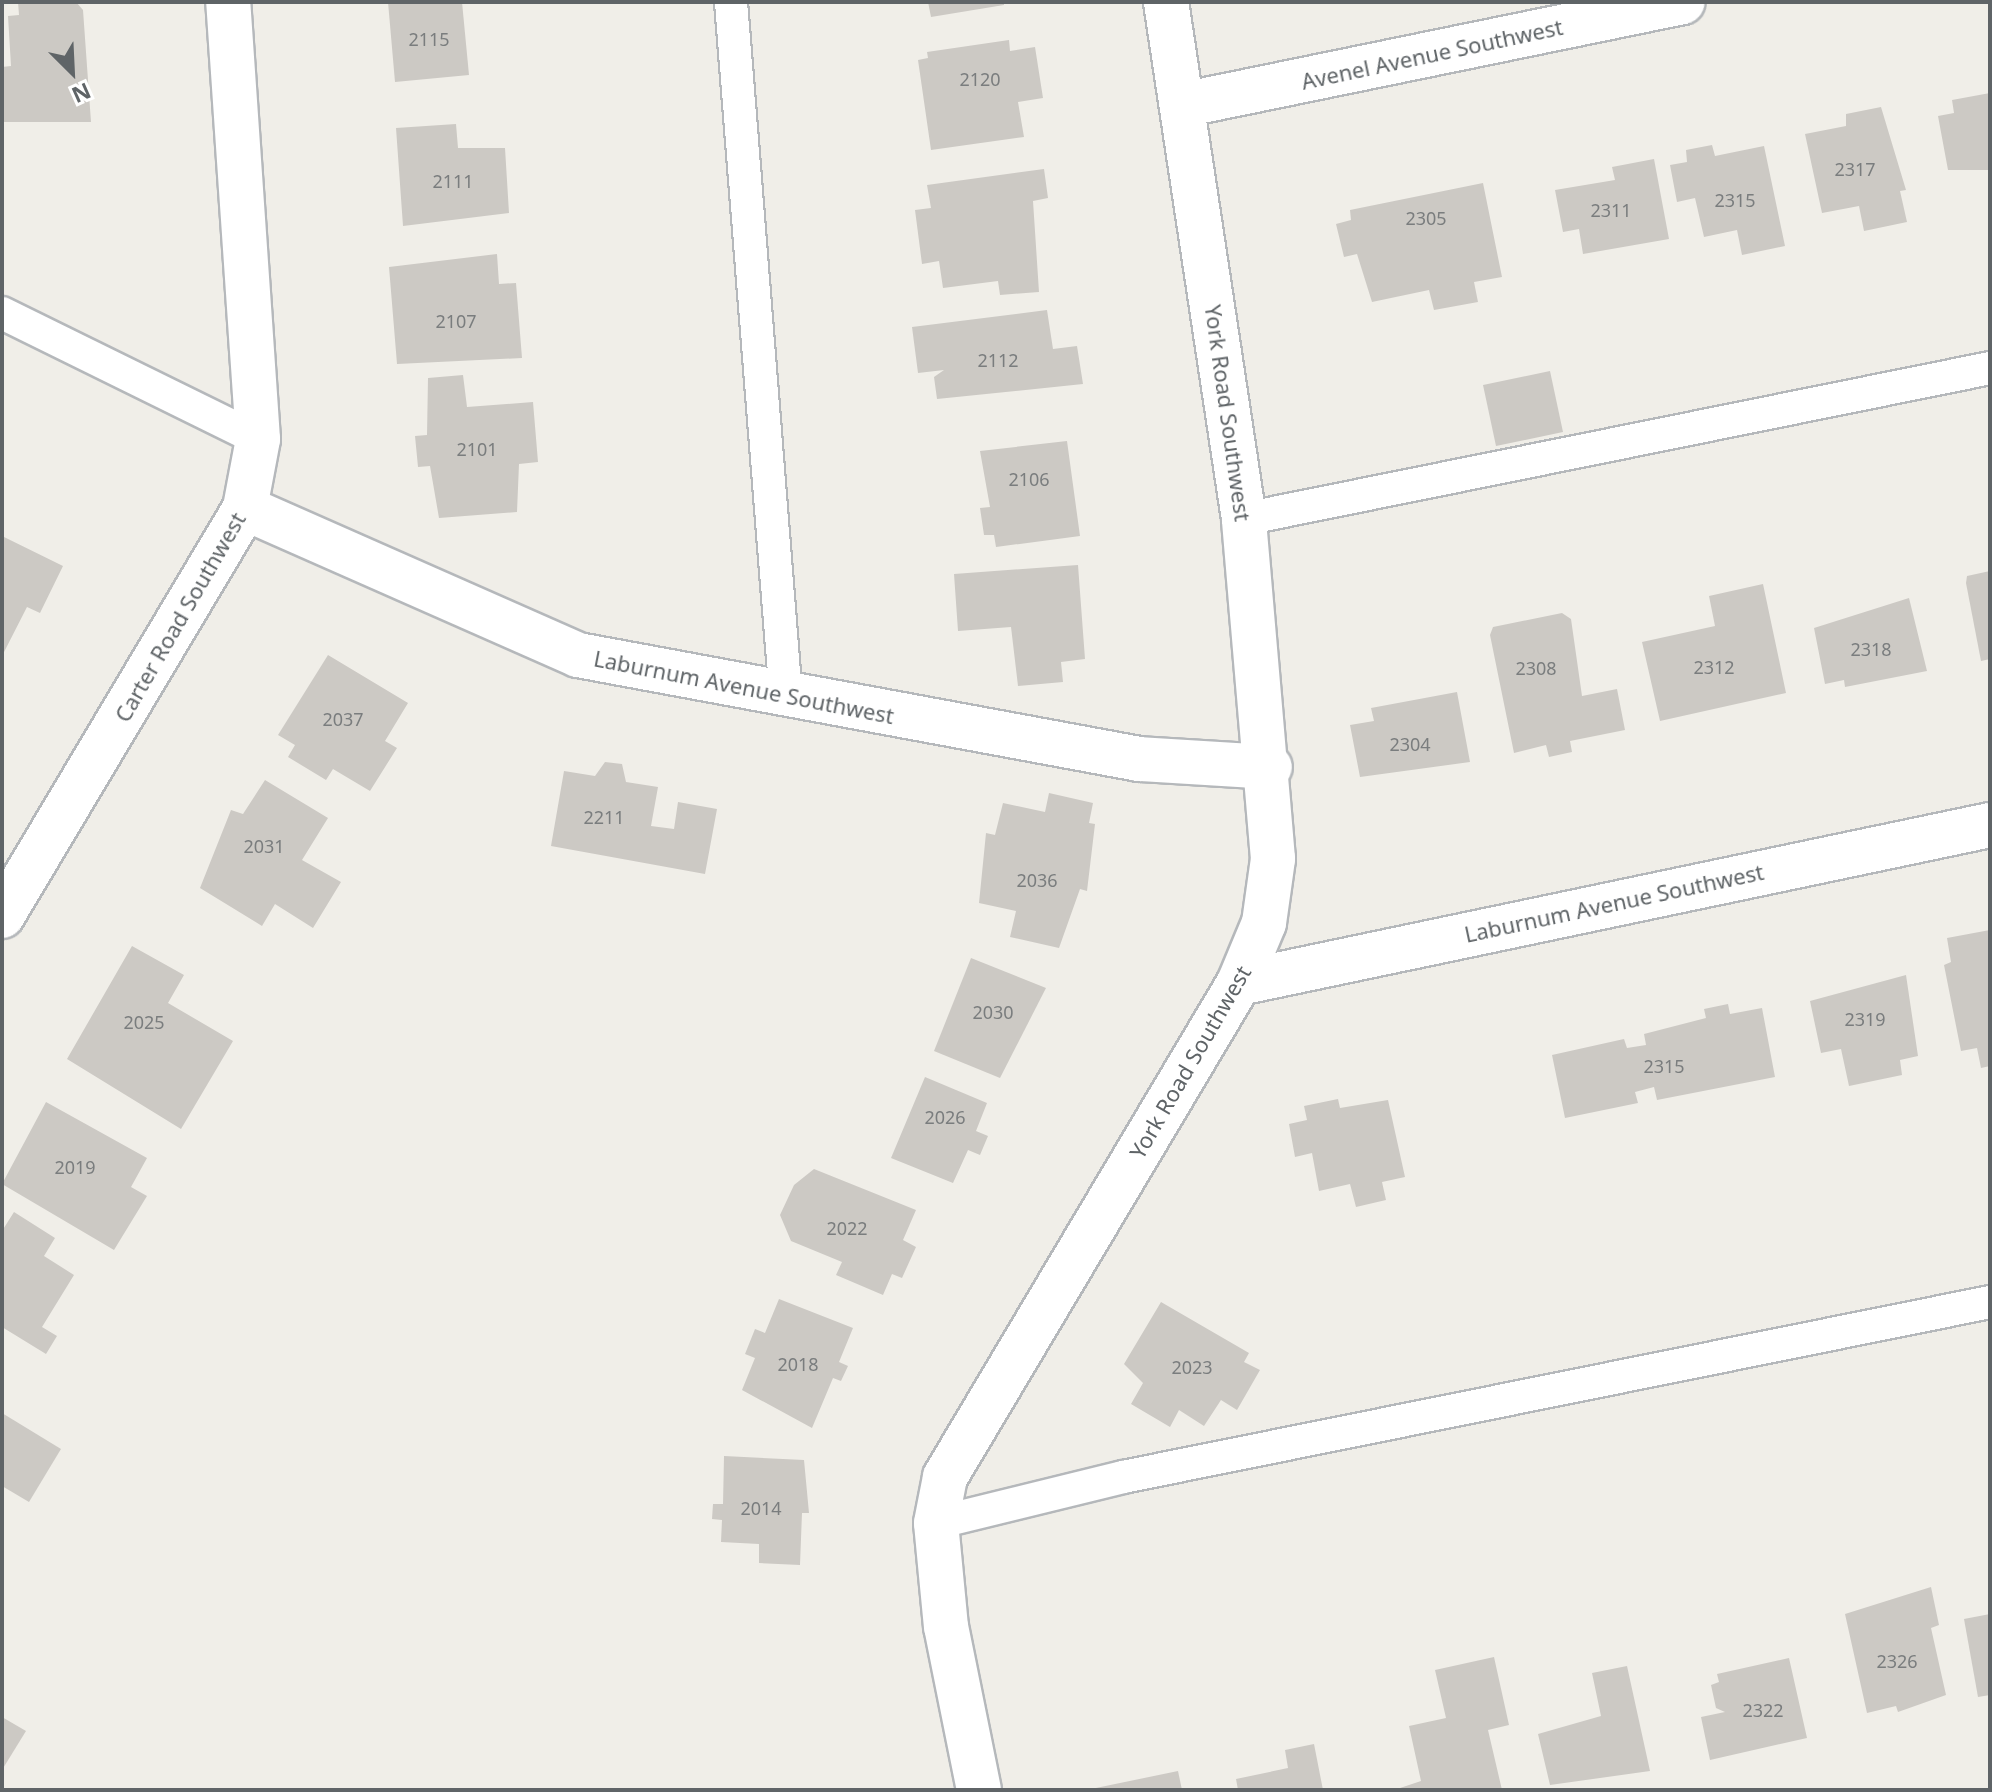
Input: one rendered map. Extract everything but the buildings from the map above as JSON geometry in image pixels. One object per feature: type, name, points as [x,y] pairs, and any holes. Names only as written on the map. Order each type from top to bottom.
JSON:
[{"type":"street","name":"Carter Road Southwest","points":[[2,916],[14,871],[245,508],[258,439],[228,2]]},
{"type":"street","name":"York Road Southwest","points":[[979,1790],[946,1627],[936,1523],[945,1477],[1239,983],[1264,923],[1273,859],[1270,767],[1244,519],[1166,2]]},
{"type":"street","name":"Avenel Avenue Southwest","points":[[1182,105],[1683,2]]},
{"type":"street","name":"Laburnum Avenue Southwest","points":[[245,508],[578,655],[786,697],[1139,759],[1270,767]]},
{"type":"street","name":"Laburnum Avenue Southwest","points":[[1239,983],[1990,825]]},
{"type":"lane","points":[[731,2],[786,697]]},
{"type":"lane","points":[[2,313],[258,439]]},
{"type":"lane","points":[[1244,519],[1990,368]]},
{"type":"lane","points":[[936,1523],[1123,1477],[1990,1302]]}]
